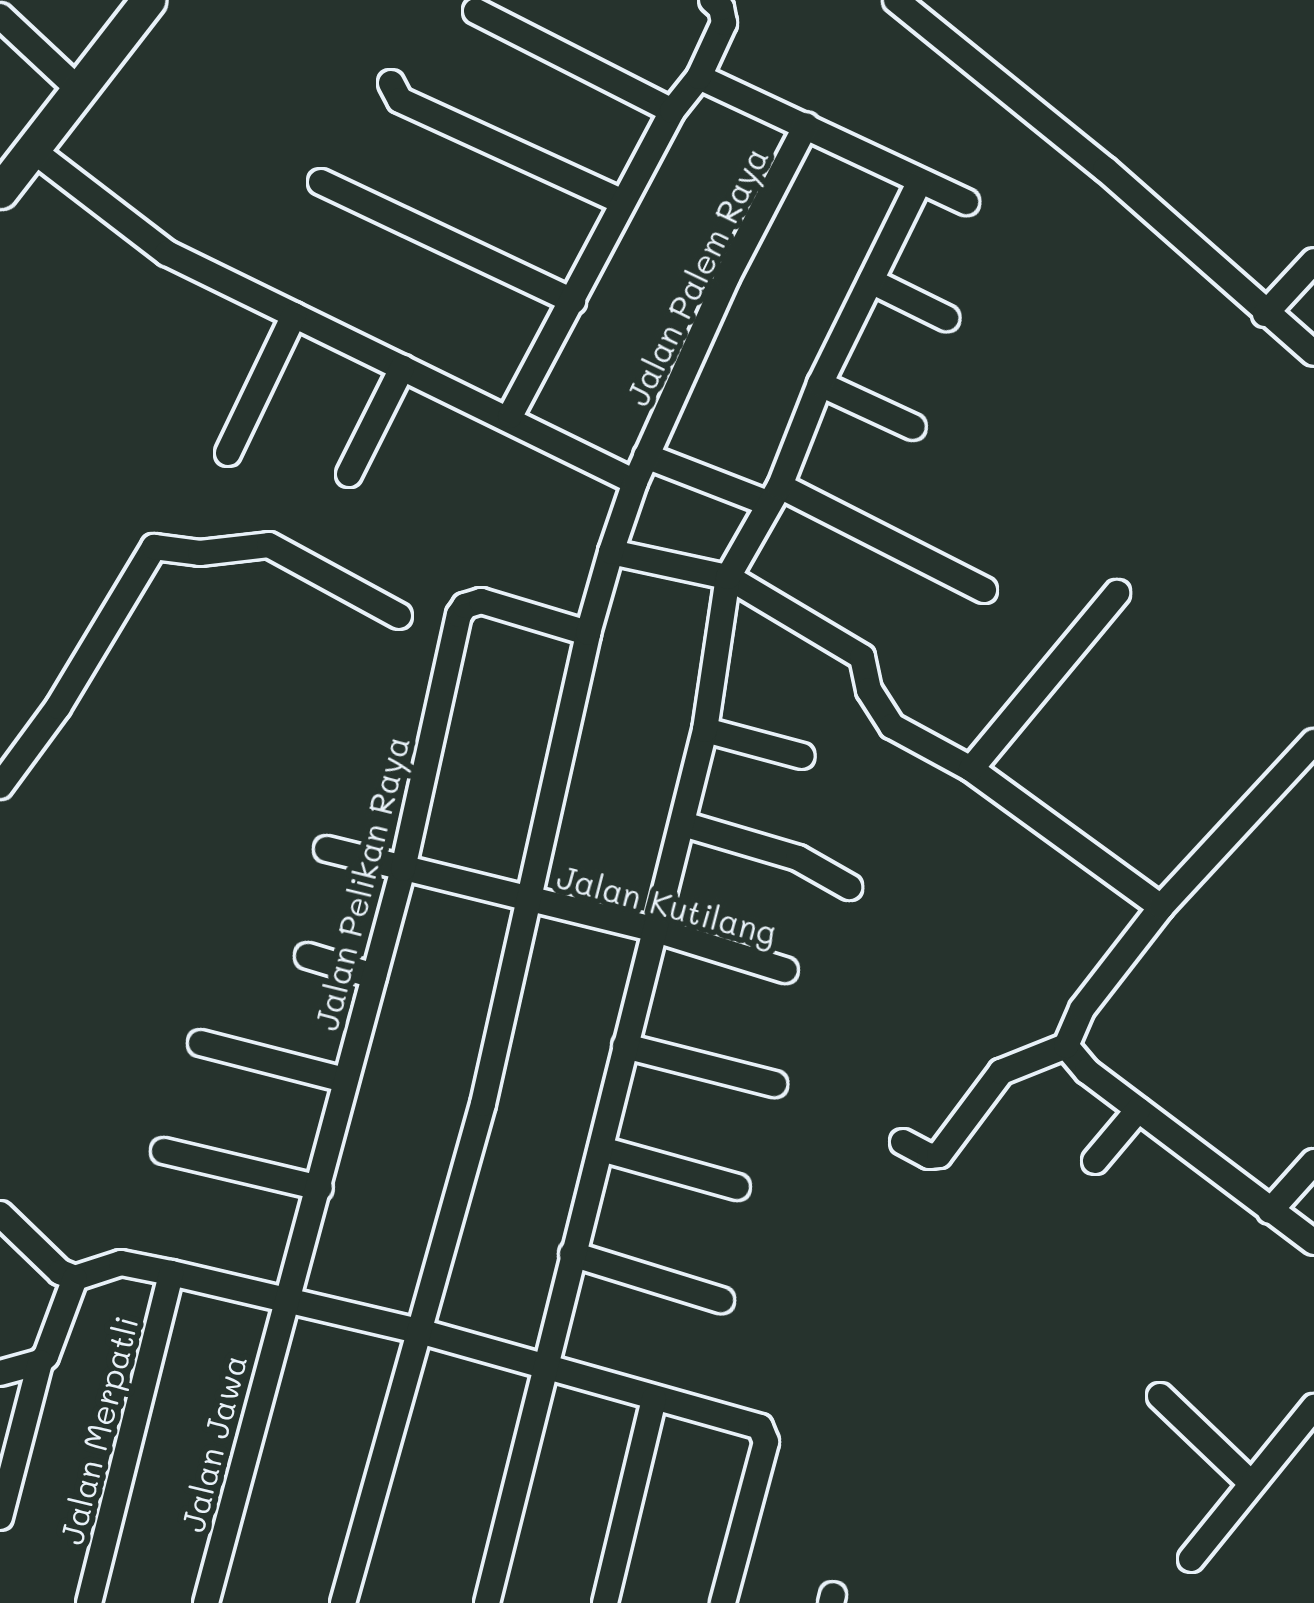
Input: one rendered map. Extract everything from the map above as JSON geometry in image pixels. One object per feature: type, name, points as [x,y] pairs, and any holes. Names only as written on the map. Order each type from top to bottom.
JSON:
[{"type":"main road","points":[[1,186],[148,0]]},
{"type":"street","points":[[510,416],[672,111],[699,77],[724,23],[721,8],[712,0]]},
{"type":"street","points":[[896,0],[1105,169],[1314,353]]},
{"type":"street","points":[[476,11],[672,111]]},
{"type":"street","points":[[0,16],[76,87]]},
{"type":"street","points":[[699,77],[966,202]]},
{"type":"street","points":[[391,83],[400,100],[622,202]]},
{"type":"street","name":"Jalan Palem Raya","points":[[343,1603],[483,1104],[588,633],[611,552],[646,456],[727,278],[806,125]]},
{"type":"street","points":[[30,148],[167,253],[510,416],[635,482]]},
{"type":"street","points":[[487,1603],[705,730],[728,577],[774,494],[820,384],[920,181]]},
{"type":"street","points":[[321,182],[573,301]]},
{"type":"street","points":[[1265,314],[1314,261]]},
{"type":"street","points":[[871,281],[946,318]]},
{"type":"street","points":[[228,453],[294,315]]},
{"type":"street","points":[[349,473],[402,368]]},
{"type":"street","points":[[820,384],[914,427]]},
{"type":"street","points":[[646,456],[774,494],[984,590]]},
{"type":"street","points":[[0,786],[58,706],[154,547],[200,553],[269,545],[399,616]]},
{"type":"street","points":[[611,552],[728,577],[862,657],[868,690],[892,726],[971,769],[1161,907]]},
{"type":"street","points":[[971,769],[1117,593]]},
{"type":"street","name":"Jalan Pelikan Raya","points":[[284,1298],[320,1188],[404,869],[455,626],[466,606],[482,601],[588,633]]},
{"type":"street","points":[[705,730],[802,756]]},
{"type":"street","points":[[903,1142],[929,1156],[939,1155],[1001,1072],[1066,1046],[1082,1009],[1161,907],[1314,742]]},
{"type":"street","points":[[682,824],[786,854],[849,887]]},
{"type":"street","name":"Jalan Kutilang","points":[[327,849],[653,928],[785,970]]},
{"type":"street","points":[[308,956],[374,976]]},
{"type":"street","points":[[200,1043],[345,1080]]},
{"type":"street","points":[[625,1046],[774,1084]]},
{"type":"street","points":[[1066,1046],[1072,1057],[1314,1242]]},
{"type":"street","points":[[1095,1161],[1138,1109]]},
{"type":"street","points":[[601,1149],[737,1187]]},
{"type":"street","points":[[164,1151],[320,1188]]},
{"type":"street","points":[[1270,1210],[1314,1162]]},
{"type":"street","points":[[0,1214],[60,1272],[75,1279],[122,1263],[172,1273],[419,1331],[753,1424],[766,1433],[723,1603]]},
{"type":"street","points":[[572,1254],[721,1300]]},
{"type":"street","name":"Jalan Merpatli","points":[[89,1603],[172,1273]]},
{"type":"street","points":[[0,1517],[40,1362],[75,1279]]},
{"type":"street","name":"Jalan Jawa","points":[[206,1603],[284,1298]]},
{"type":"street","points":[[0,1373],[40,1362]]},
{"type":"street","points":[[1160,1396],[1252,1483]]},
{"type":"street","points":[[605,1603],[654,1399]]},
{"type":"street","points":[[1191,1559],[1314,1408]]}]
